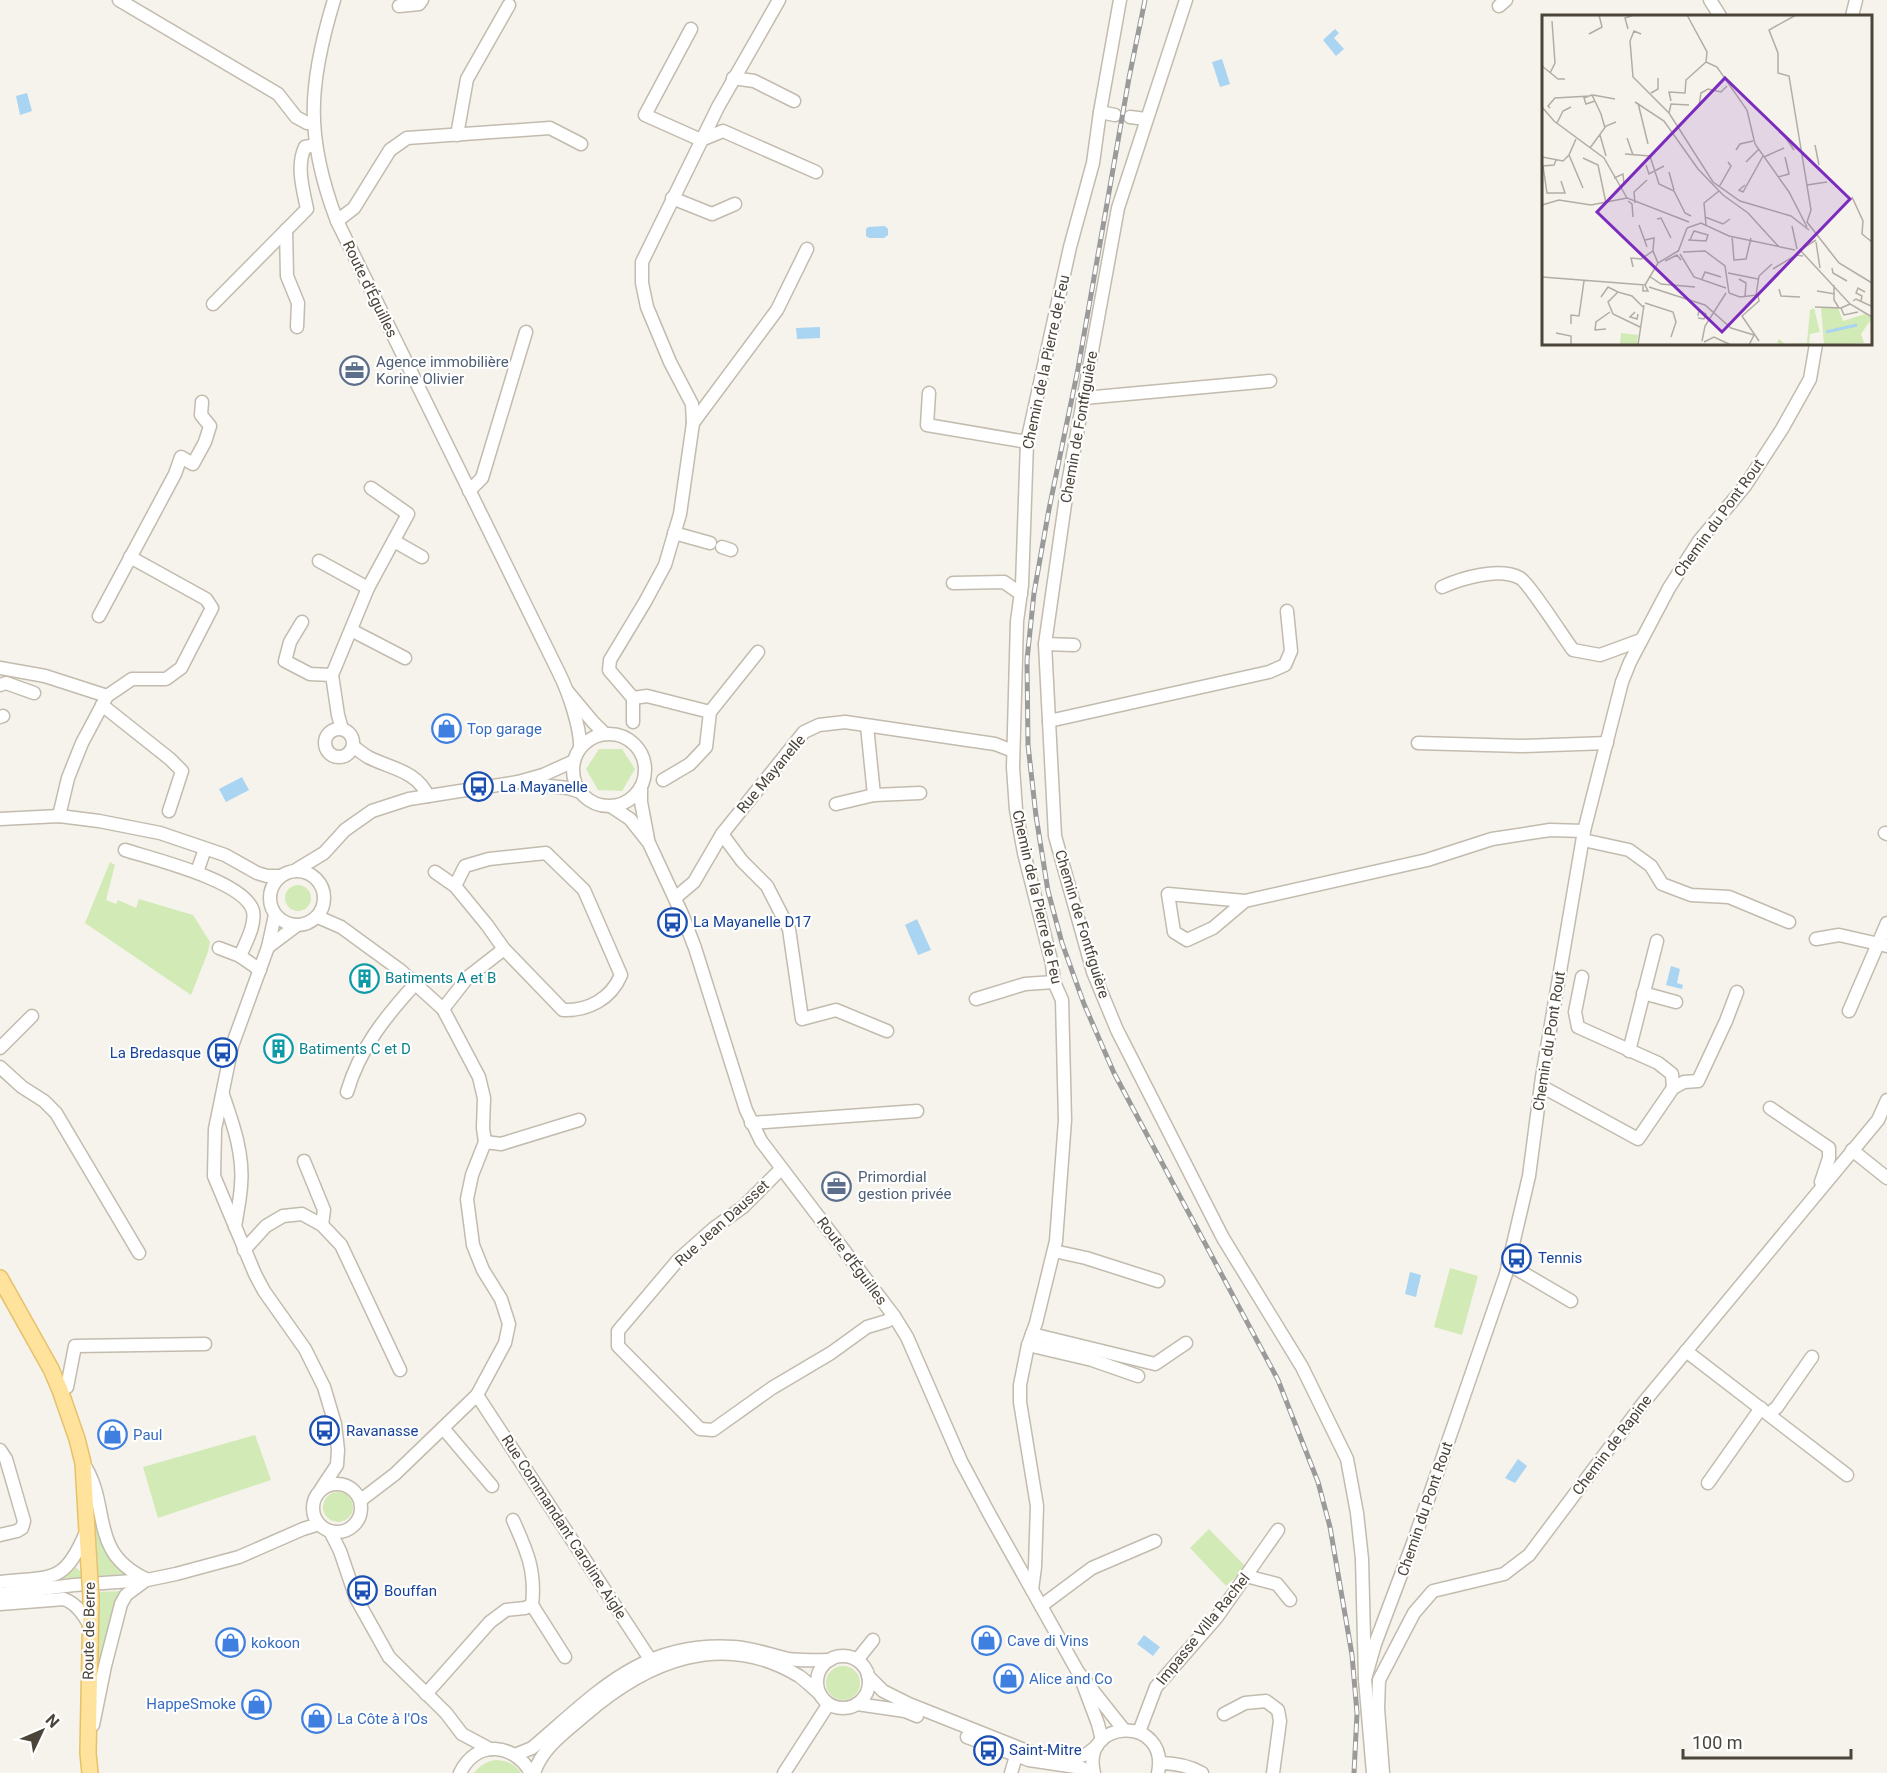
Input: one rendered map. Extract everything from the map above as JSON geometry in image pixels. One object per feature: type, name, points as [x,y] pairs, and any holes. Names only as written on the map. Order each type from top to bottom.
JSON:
[{"type":"main road","name":"Route de Berre","points":[[0,1278],[60,1390],[83,1463],[91,1599],[88,1753],[90,1773]]},
{"type":"main road","name":"Route de Berre","points":[[0,1297],[50,1390],[84,1489]]},
{"type":"street","points":[[118,0],[132,4],[278,94],[296,117],[307,123],[313,122]]},
{"type":"street","name":"Route d'Éguilles","points":[[334,0],[319,50],[314,88],[313,122],[323,180],[337,221],[567,691],[580,739],[580,748]]},
{"type":"street","points":[[399,6],[419,4],[422,0]]},
{"type":"street","points":[[635,744],[619,735],[605,734],[591,738],[580,748],[574,761],[575,783],[580,792],[594,804],[612,807],[629,801],[641,789],[645,780],[645,760],[635,744],[633,698],[609,670],[610,660],[665,565],[683,494],[693,423],[692,404],[670,362],[647,307],[642,283],[642,262],[733,78],[779,0]]},
{"type":"street","name":"Chemin de la Pierre de Feu","points":[[1032,1590],[1037,1506],[1020,1402],[1020,1385],[1054,1251],[1065,1120],[1062,1000],[1054,982],[1052,964],[1024,853],[1016,810],[1013,750],[1017,621],[1021,594],[1027,442],[1070,247],[1093,163],[1120,0]]},
{"type":"street","points":[[1130,117],[1146,119],[1186,0]]},
{"type":"street","points":[[1710,0],[1719,15]]},
{"type":"street","points":[[1852,15],[1856,0]]},
{"type":"street","points":[[457,135],[467,79],[509,5]]},
{"type":"street","points":[[691,29],[645,115],[701,140],[723,131],[816,172]]},
{"type":"street","points":[[733,78],[754,81],[794,101]]},
{"type":"street","points":[[1100,112],[1115,115]]},
{"type":"street","name":"Chemin de Fontfiguière","points":[[1146,119],[1118,208],[1068,483],[1045,644],[1055,836],[1093,972],[1117,1030],[1223,1238],[1302,1367],[1347,1459],[1357,1513],[1362,1559],[1365,1679]]},
{"type":"street","points":[[337,221],[354,208],[390,150],[407,138],[550,128],[580,144]]},
{"type":"street","points":[[213,304],[307,209],[300,165],[301,154],[304,147],[316,145]]},
{"type":"street","points":[[672,198],[712,214],[735,204]]},
{"type":"street","points":[[286,230],[287,276],[298,303],[297,327]]},
{"type":"street","points":[[693,423],[777,310],[807,249]]},
{"type":"street","points":[[469,491],[482,478],[525,332]]},
{"type":"street","name":"Chemin du Pont Rout","points":[[1373,1773],[1365,1679],[1375,1644],[1413,1543],[1508,1264],[1529,1176],[1541,1086],[1583,836],[1622,682],[1669,588],[1699,541],[1745,486],[1782,429],[1810,379],[1816,345]]},
{"type":"street","points":[[1084,398],[1270,381]]},
{"type":"street","points":[[929,393],[927,425],[1027,442]]},
{"type":"street","points":[[99,616],[175,474],[181,458],[193,464],[205,442],[210,426],[201,415],[202,402]]},
{"type":"street","points":[[344,756],[353,746],[352,737],[342,729],[332,675],[368,588],[408,514],[371,488]]},
{"type":"street","points":[[674,533],[721,547]]},
{"type":"street","points":[[394,541],[422,557]]},
{"type":"street","points":[[59,816],[68,778],[82,743],[104,700],[132,679],[166,679],[180,668],[212,608],[206,599],[130,558]]},
{"type":"street","points":[[319,561],[368,588]]},
{"type":"street","points":[[1442,587],[1460,578],[1506,573],[1522,578],[1573,650],[1600,655],[1641,640]]},
{"type":"street","points":[[952,583],[1004,582],[1021,594]]},
{"type":"street","points":[[1049,721],[1269,672],[1285,665],[1291,651],[1287,611]]},
{"type":"street","points":[[302,622],[290,642],[285,661],[310,674],[332,675]]},
{"type":"street","points":[[351,630],[405,658]]},
{"type":"street","points":[[1045,644],[1074,645]]},
{"type":"street","points":[[663,780],[690,764],[706,747],[710,731],[710,712],[758,652]]},
{"type":"street","points":[[0,668],[45,676],[104,700],[182,771],[169,811]]},
{"type":"street","points":[[0,685],[6,683],[34,693]]},
{"type":"street","name":"Route d'Éguilles","points":[[567,691],[605,734]]},
{"type":"street","points":[[633,698],[647,696],[710,712]]},
{"type":"street","points":[[338,715],[325,742],[328,750],[335,756],[365,756]]},
{"type":"street","points":[[619,735],[633,722]]},
{"type":"street","name":"Rue Mayanelle","points":[[675,898],[694,882],[722,834],[804,732],[819,725],[845,722],[995,744],[1013,750]]},
{"type":"street","points":[[867,726],[874,795]]},
{"type":"street","points":[[328,733],[335,729],[342,729]]},
{"type":"street","points":[[1418,743],[1521,746],[1607,743]]},
{"type":"street","points":[[353,746],[365,756],[405,771],[415,778],[428,796]]},
{"type":"street","points":[[0,819],[59,816],[160,833],[225,855],[257,873],[281,876],[324,853],[345,830],[372,811],[409,799],[518,782],[543,775],[574,761]]},
{"type":"street","points":[[518,782],[568,788],[580,792]]},
{"type":"street","name":"Route d'Éguilles","points":[[641,789],[640,802],[649,843],[696,948],[728,1059],[752,1123],[761,1141],[781,1169],[894,1316],[912,1347],[961,1461],[1078,1672],[1098,1724],[1099,1743]]},
{"type":"street","points":[[836,804],[874,795],[920,793]]},
{"type":"street","name":"Route d'Éguilles","points":[[612,807],[630,819],[649,843]]},
{"type":"street","points":[[1245,901],[1213,928],[1187,940],[1174,932],[1168,894],[1245,901],[1427,860],[1492,839],[1550,830],[1583,836],[1629,850],[1651,866],[1662,884],[1691,895],[1729,897],[1789,922]]},
{"type":"street","points":[[722,834],[742,861],[767,886],[789,929],[802,1019],[836,1010],[887,1031]]},
{"type":"street","points":[[197,872],[205,849]]},
{"type":"street","points":[[125,850],[197,872],[232,889],[244,898],[253,912],[251,929],[240,956]]},
{"type":"street","points":[[317,879],[324,853]]},
{"type":"street","points":[[435,872],[455,886],[504,949],[563,1010],[575,1010],[599,1003],[616,987],[621,975],[584,890],[546,853],[489,859],[465,867],[455,886]]},
{"type":"street","points":[[296,870],[307,872],[317,879],[341,927]]},
{"type":"street","points":[[257,873],[275,915],[284,923],[296,926],[308,924],[318,917],[325,898]]},
{"type":"street","points":[[269,899],[270,890],[281,876]]},
{"type":"street","points":[[275,915],[268,947],[232,1046],[215,1129],[214,1176],[244,1250],[264,1291],[305,1349],[324,1387],[336,1432],[337,1465],[345,1484],[361,1500],[362,1509],[353,1527],[345,1531],[330,1532]]},
{"type":"street","points":[[318,917],[341,927],[416,983],[443,1010],[479,1077],[484,1098],[485,1142],[472,1175],[467,1199],[469,1221],[473,1245],[483,1270],[501,1299],[509,1323],[505,1343],[477,1395],[395,1474],[361,1500]]},
{"type":"street","points":[[1849,1011],[1882,946],[1887,923]]},
{"type":"street","points":[[268,947],[296,926]]},
{"type":"street","points":[[1816,939],[1839,935],[1882,946]]},
{"type":"street","points":[[1629,1051],[1657,941]]},
{"type":"street","points":[[219,948],[240,956],[260,970]]},
{"type":"street","points":[[443,1010],[468,977],[504,949]]},
{"type":"street","points":[[1582,977],[1575,1012],[1578,1027],[1658,1063],[1672,1074],[1673,1088]]},
{"type":"street","points":[[976,999],[1026,984],[1054,982]]},
{"type":"street","points":[[347,1092],[354,1069],[368,1042],[386,1017],[416,983]]},
{"type":"street","points":[[1541,1086],[1638,1139],[1673,1088],[1684,1082],[1698,1081],[1737,992]]},
{"type":"street","points":[[1643,993],[1676,1002]]},
{"type":"street","points":[[0,1048],[32,1016]]},
{"type":"street","points":[[0,1067],[22,1087],[45,1101],[56,1113],[140,1253]]},
{"type":"street","points":[[222,1094],[232,1121],[240,1154],[241,1184],[235,1228]]},
{"type":"street","name":"Chemin de Rapine","points":[[1383,1773],[1378,1708],[1379,1680],[1414,1613],[1433,1591],[1504,1574],[1528,1555],[1644,1402],[1878,1120],[1887,1100]]},
{"type":"street","points":[[1770,1108],[1829,1148],[1829,1158],[1818,1191]]},
{"type":"street","points":[[752,1123],[917,1112]]},
{"type":"street","points":[[485,1142],[501,1144],[579,1120]]},
{"type":"street","points":[[1852,1150],[1887,1178]]},
{"type":"street","points":[[304,1161],[324,1210],[322,1225]]},
{"type":"street","name":"Rue Jean Dausset","points":[[781,1169],[743,1207],[714,1228],[678,1260],[618,1331],[618,1346],[700,1429],[713,1430],[772,1388],[831,1353],[867,1327],[887,1321],[894,1316]]},
{"type":"street","points":[[244,1250],[266,1226],[283,1216],[302,1214],[322,1225],[341,1245],[400,1370]]},
{"type":"street","points":[[1054,1251],[1086,1258],[1158,1281]]},
{"type":"street","points":[[1508,1264],[1571,1301]]},
{"type":"street","points":[[1030,1340],[1155,1364],[1186,1343]]},
{"type":"street","points":[[1030,1340],[1138,1376]]},
{"type":"street","points":[[60,1390],[67,1387],[75,1346],[205,1344]]},
{"type":"street","points":[[1686,1351],[1847,1475]]},
{"type":"street","points":[[1708,1483],[1765,1411],[1777,1407],[1812,1357]]},
{"type":"street","name":"Rue Commandant Caroline Aigle","points":[[477,1395],[650,1659]]},
{"type":"street","points":[[443,1428],[492,1486]]},
{"type":"street","points":[[0,1450],[6,1459],[24,1521],[22,1528],[17,1531],[0,1535]]},
{"type":"street","points":[[83,1463],[91,1476],[103,1529],[111,1550],[124,1567],[147,1580]]},
{"type":"street","points":[[303,1529],[313,1509],[314,1501],[337,1465]]},
{"type":"street","points":[[321,1489],[328,1485],[345,1484]]},
{"type":"street","points":[[313,1509],[319,1524],[330,1532],[340,1551],[356,1598],[388,1657],[446,1713],[462,1734],[490,1749]]},
{"type":"street","points":[[513,1520],[525,1545],[534,1583],[532,1605],[565,1657]]},
{"type":"street","points":[[0,1594],[74,1585],[147,1580],[239,1557],[319,1524]]},
{"type":"street","points":[[0,1582],[51,1577],[61,1573],[71,1563],[88,1528]]},
{"type":"street","name":"Impasse Villa Rachel","points":[[1139,1732],[1156,1688],[1217,1617],[1278,1530]]},
{"type":"street","points":[[340,1551],[345,1531]]},
{"type":"street","points":[[1041,1606],[1092,1568],[1155,1541]]},
{"type":"street","points":[[1246,1576],[1277,1584],[1290,1600]]},
{"type":"street","points":[[88,1753],[105,1666],[121,1604],[126,1595],[147,1580]]},
{"type":"street","points":[[0,1604],[64,1599],[70,1601],[79,1610],[90,1626]]},
{"type":"street","points":[[426,1694],[490,1622],[506,1610],[532,1605]]},
{"type":"street","points":[[857,1660],[873,1640]]},
{"type":"street","points":[[516,1755],[532,1748],[613,1679],[650,1659],[678,1650],[714,1646],[754,1649],[789,1659],[830,1660],[845,1656],[857,1660],[866,1668],[869,1687],[865,1697],[849,1708],[828,1705],[820,1694],[800,1677],[759,1659],[718,1654],[698,1655],[657,1666],[619,1688],[563,1733],[540,1757],[532,1773]]},
{"type":"street","points":[[820,1694],[817,1682],[821,1669],[830,1660]]},
{"type":"street","name":"Route d'Éguilles","points":[[1078,1672],[1124,1730]]},
{"type":"street","points":[[868,1676],[883,1691],[909,1704],[1027,1750],[1048,1756],[1074,1758],[1087,1754],[1116,1731],[1124,1730],[1139,1732],[1154,1744],[1159,1768],[1171,1763],[1202,1773]]},
{"type":"street","points":[[1224,1714],[1245,1704],[1266,1701],[1278,1710],[1280,1721],[1273,1773]]},
{"type":"street","points":[[857,1704],[904,1711],[1016,1756],[1047,1764],[1082,1768],[1093,1773],[1093,1761],[1099,1743]]},
{"type":"street","points":[[784,1773],[828,1705]]},
{"type":"street","points":[[462,1734],[466,1754],[463,1768]]},
{"type":"street","points":[[463,1768],[481,1752],[499,1749],[516,1755],[525,1762],[532,1773]]},
{"type":"street","points":[[1011,1773],[1016,1756]]},
{"type":"green space","points":[[599,749],[622,749],[635,769],[622,791],[598,790],[586,769]]},
{"type":"green space","points":[[110,862],[115,865],[106,900],[116,904],[118,900],[136,908],[139,899],[193,915],[210,942],[191,995],[85,923]]},
{"type":"green space","points":[[298,885],[307,889],[311,898],[307,907],[298,911],[289,907],[285,898],[289,889]]},
{"type":"green space","points":[[1450,1268],[1478,1276],[1462,1335],[1434,1327]]},
{"type":"green space","points":[[255,1435],[271,1480],[158,1518],[143,1467]]},
{"type":"green space","points":[[338,1492],[349,1496],[353,1507],[349,1518],[338,1522],[327,1518],[323,1507],[327,1496]]},
{"type":"green space","points":[[94,1507],[117,1566],[125,1574],[56,1579],[73,1565],[81,1572],[98,1570]]},
{"type":"green space","points":[[1209,1529],[1246,1567],[1226,1586],[1190,1548]]},
{"type":"green space","points":[[120,1591],[96,1682],[97,1592]]},
{"type":"green space","points":[[843,1666],[855,1671],[860,1683],[855,1695],[843,1700],[831,1695],[826,1683],[831,1671]]},
{"type":"green space","points":[[497,1760],[511,1763],[521,1773],[474,1773],[484,1764]]},
{"type":"water","points":[[1335,29],[1339,33],[1334,38],[1344,49],[1336,56],[1323,40]]},
{"type":"water","points":[[1222,59],[1230,84],[1220,87],[1212,62]]},
{"type":"water","points":[[27,93],[32,111],[20,115],[16,96]]},
{"type":"water","points":[[885,226],[888,229],[888,235],[884,238],[866,236],[868,227]]},
{"type":"water","points":[[820,327],[820,338],[797,339],[796,328]]},
{"type":"water","points":[[242,777],[249,790],[226,802],[219,789]]},
{"type":"water","points":[[917,919],[931,950],[918,955],[905,925]]},
{"type":"water","points":[[1671,966],[1680,969],[1677,983],[1683,985],[1682,989],[1666,985]]},
{"type":"water","points":[[1410,1272],[1421,1275],[1416,1297],[1405,1294]]},
{"type":"water","points":[[1518,1459],[1527,1466],[1515,1483],[1505,1478]]},
{"type":"water","points":[[1144,1635],[1160,1647],[1153,1656],[1137,1644]]},
{"type":"railway","points":[[1145,0],[1129,78],[1078,369],[1034,593],[1027,660],[1028,745],[1036,816],[1048,891],[1062,943],[1084,1004],[1114,1073],[1278,1380],[1318,1482],[1330,1527],[1352,1655],[1357,1713],[1354,1773]]},
{"type":"place","name":"Agence immobilière Korine Olivier","points":[[355,371]]},
{"type":"place","name":"Top garage","points":[[446,729]]},
{"type":"place","name":"La Mayanelle","points":[[479,787]]},
{"type":"place","name":"La Mayanelle D17","points":[[672,922]]},
{"type":"place","name":"Batiments A et B","points":[[364,978]]},
{"type":"place","name":"Batiments C et D","points":[[278,1049]]},
{"type":"place","name":"La Bredasque","points":[[222,1053]]},
{"type":"place","name":"Primordial gestion privée","points":[[837,1186]]},
{"type":"place","name":"Tennis","points":[[1517,1258]]},
{"type":"place","name":"Ravanasse","points":[[325,1431]]},
{"type":"place","name":"Paul","points":[[112,1435]]},
{"type":"place","name":"Bouffan","points":[[363,1591]]},
{"type":"place","name":"Cave di Vins","points":[[986,1641]]},
{"type":"place","name":"kokoon","points":[[230,1643]]},
{"type":"place","name":"Alice and Co","points":[[1008,1679]]},
{"type":"place","name":"HappeSmoke","points":[[257,1704]]},
{"type":"place","name":"La Côte à l'Os","points":[[316,1719]]},
{"type":"place","name":"Saint-Mitre","points":[[988,1750]]}]
